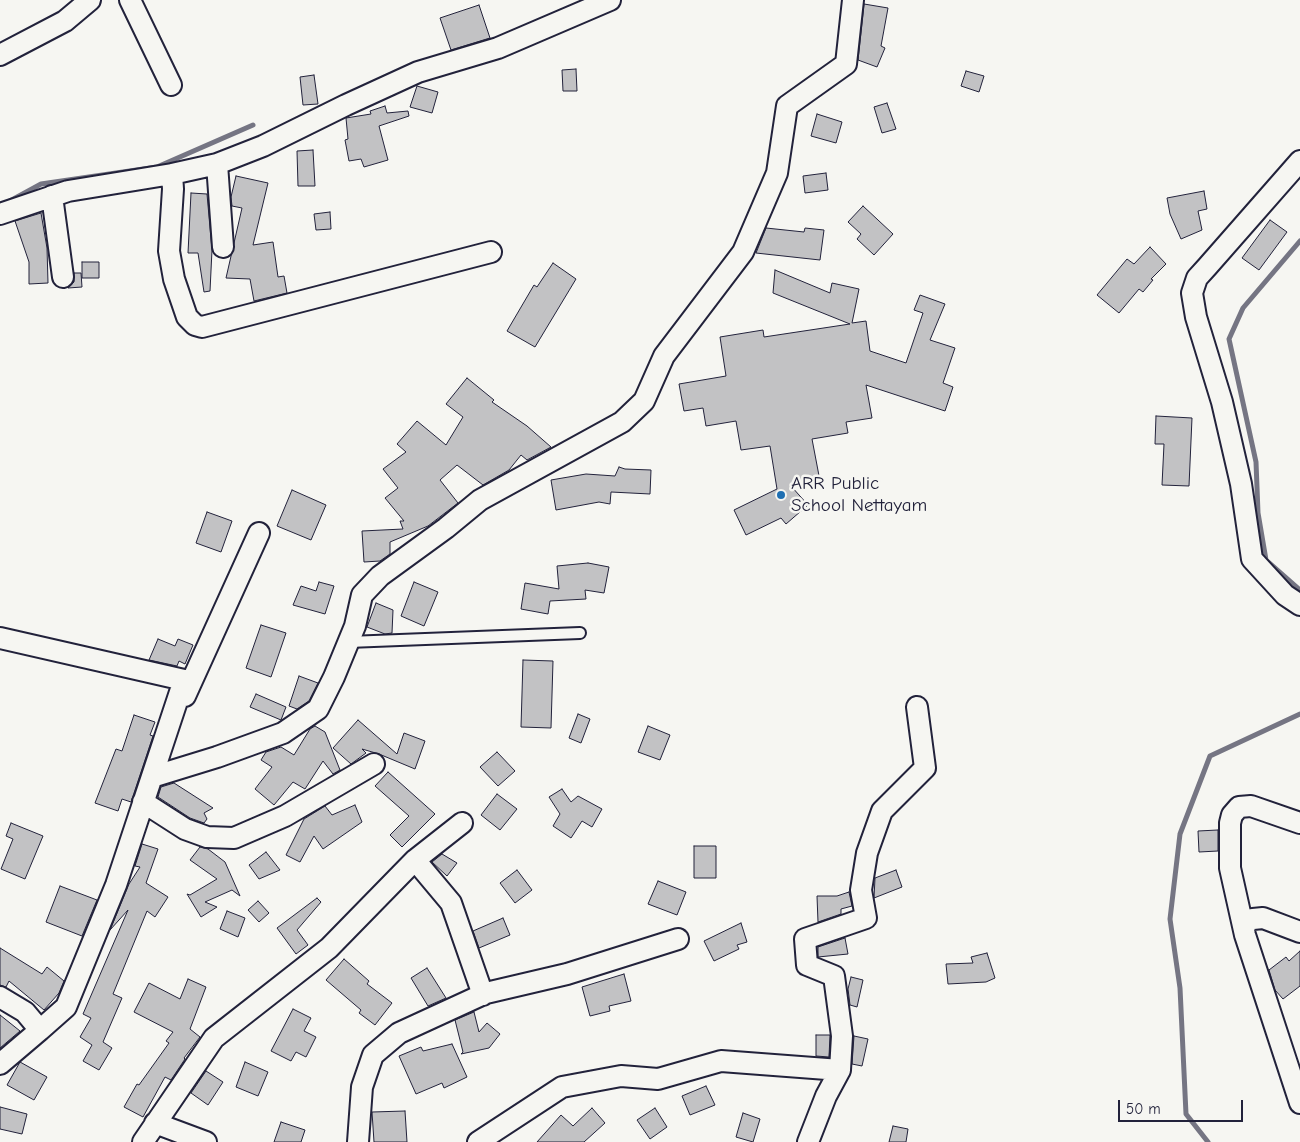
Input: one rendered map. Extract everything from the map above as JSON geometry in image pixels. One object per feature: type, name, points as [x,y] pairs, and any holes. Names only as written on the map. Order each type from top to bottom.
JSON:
[{"type":"street","points":[[0,55],[65,21],[90,0]]},
{"type":"street","points":[[130,0],[171,86]]},
{"type":"street","points":[[0,214],[68,191],[172,174],[217,164],[264,146],[346,104],[418,72],[498,48],[610,0]]},
{"type":"street","points":[[152,777],[217,757],[283,733],[318,709],[355,626],[362,595],[380,576],[446,528],[480,500],[560,458],[622,422],[644,401],[664,356],[742,252],[776,173],[787,106],[846,64],[854,0]]},
{"type":"street","points":[[1300,161],[1202,272],[1194,285],[1192,293],[1196,317],[1222,402],[1241,484],[1252,559],[1285,595],[1300,605]]},
{"type":"street","points":[[217,164],[223,247]]},
{"type":"street","points":[[172,174],[173,189],[169,251],[174,279],[187,317],[195,325],[202,327],[491,252]]},
{"type":"street","points":[[52,196],[63,277]]},
{"type":"street","points":[[161,748],[259,533]]},
{"type":"street","points":[[0,638],[184,680],[116,885],[66,1007],[0,1064]]},
{"type":"street","points":[[808,1142],[826,1096],[840,1070],[842,1036],[834,976],[806,965],[805,939],[866,918],[861,890],[867,853],[882,811],[924,768],[917,707]]},
{"type":"street","points":[[143,802],[185,828],[208,837],[234,838],[285,816],[374,764]]},
{"type":"street","points":[[1300,823],[1250,806],[1239,807],[1232,815],[1230,868],[1243,924],[1300,1103]]},
{"type":"street","points":[[143,1142],[214,1038],[329,948],[415,860],[462,823]]},
{"type":"street","points":[[415,860],[451,903],[483,995]]},
{"type":"street","points":[[1243,924],[1253,919],[1263,918],[1300,932]]},
{"type":"street","points":[[358,1142],[362,1087],[373,1055],[398,1033],[483,995],[567,974],[678,939]]},
{"type":"street","points":[[0,997],[26,1012],[40,1030]]},
{"type":"street","points":[[478,1142],[562,1088],[621,1076],[658,1078],[721,1061],[840,1070]]},
{"type":"street","points":[[155,1123],[206,1142]]},
{"type":"lane","points":[[348,642],[580,633]]},
{"type":"building","points":[[864,4],[888,8],[881,46],[885,48],[877,67],[858,60]]},
{"type":"building","points":[[479,5],[490,38],[451,50],[440,18]]},
{"type":"building","points":[[576,69],[577,91],[563,91],[562,70]]},
{"type":"building","points":[[966,71],[984,76],[979,92],[961,86]]},
{"type":"building","points":[[314,75],[318,104],[303,105],[300,77]]},
{"type":"building","points":[[417,86],[438,92],[432,113],[410,107]]},
{"type":"building","points":[[887,103],[896,129],[882,133],[874,107]]},
{"type":"building","points":[[385,106],[387,113],[408,111],[409,116],[379,126],[388,160],[364,167],[361,159],[349,161],[345,140],[348,139],[346,118],[371,114],[370,111]]},
{"type":"building","points":[[817,114],[842,122],[836,143],[811,136]]},
{"type":"building","points":[[313,150],[315,186],[298,186],[297,151]]},
{"type":"building","points":[[826,173],[828,190],[805,193],[803,176]]},
{"type":"building","points":[[236,176],[268,183],[253,245],[273,242],[278,277],[284,276],[287,293],[254,301],[250,279],[226,278],[242,208],[232,206],[231,197]]},
{"type":"building","points":[[1204,191],[1207,209],[1198,211],[1202,230],[1181,239],[1170,214],[1167,198]]},
{"type":"building","points":[[191,193],[207,194],[212,250],[210,291],[204,292],[198,253],[188,253]]},
{"type":"building","points":[[863,206],[893,234],[874,255],[857,239],[861,234],[848,222]]},
{"type":"building","points":[[330,212],[331,229],[316,230],[314,214]]},
{"type":"building","points":[[41,213],[47,248],[48,283],[29,284],[29,262],[15,221]]},
{"type":"building","points":[[1270,220],[1287,232],[1259,270],[1242,258]]},
{"type":"building","points":[[766,228],[804,232],[805,228],[824,230],[820,260],[756,253]]},
{"type":"building","points":[[1150,247],[1166,264],[1151,279],[1153,280],[1143,292],[1139,289],[1119,313],[1097,295],[1127,259],[1134,264]]},
{"type":"building","points":[[82,262],[99,262],[99,278],[82,278]]},
{"type":"building","points":[[553,263],[576,279],[535,347],[507,331],[534,285],[537,287]]},
{"type":"building","points":[[775,270],[830,293],[832,283],[859,289],[852,323],[866,321],[870,351],[906,363],[923,313],[914,310],[920,295],[945,304],[930,340],[955,348],[943,383],[953,387],[945,411],[866,385],[872,418],[846,422],[848,433],[812,439],[820,481],[791,486],[808,505],[786,524],[781,518],[746,535],[734,510],[777,489],[770,446],[741,450],[736,421],[706,426],[703,408],[684,411],[679,384],[726,376],[720,337],[763,330],[764,337],[850,324],[773,293]]},
{"type":"building","points":[[74,273],[81,273],[82,287],[68,288],[74,282]]},
{"type":"building","points":[[467,378],[494,400],[492,402],[527,426],[551,447],[527,460],[521,455],[509,470],[483,485],[457,465],[440,480],[458,503],[428,526],[390,542],[390,554],[380,561],[364,562],[362,531],[403,529],[400,521],[404,521],[385,498],[398,488],[383,469],[406,452],[397,444],[417,421],[446,445],[463,417],[446,404]]},
{"type":"building","points":[[1156,416],[1192,418],[1189,486],[1162,485],[1164,444],[1155,444]]},
{"type":"building","points":[[619,467],[651,470],[650,494],[611,492],[610,504],[599,502],[556,510],[551,480],[586,474],[615,476]]},
{"type":"building","points":[[292,490],[326,505],[311,540],[277,526]]},
{"type":"building","points":[[207,512],[232,521],[221,552],[196,543]]},
{"type":"building","points":[[588,563],[609,567],[604,593],[585,590],[586,599],[550,601],[548,614],[521,609],[525,583],[559,589],[557,566]]},
{"type":"building","points":[[319,582],[334,586],[325,614],[293,605],[301,586],[316,591]]},
{"type":"building","points":[[414,582],[438,592],[424,626],[401,616]]},
{"type":"building","points":[[376,603],[393,610],[392,633],[385,634],[367,627]]},
{"type":"building","points":[[261,625],[286,633],[271,677],[246,668]]},
{"type":"building","points":[[158,639],[175,646],[178,639],[193,645],[185,664],[179,661],[177,666],[149,660]]},
{"type":"building","points":[[523,660],[553,661],[551,728],[521,727]]},
{"type":"building","points":[[299,676],[318,683],[309,701],[297,709],[289,706]]},
{"type":"building","points":[[256,694],[286,707],[281,720],[250,707]]},
{"type":"building","points":[[578,714],[590,719],[581,743],[569,738]]},
{"type":"building","points":[[134,715],[155,722],[150,735],[153,736],[131,802],[122,799],[118,811],[95,803],[116,749],[122,751]]},
{"type":"building","points":[[358,720],[397,754],[404,733],[425,741],[415,769],[362,749],[366,753],[351,764],[333,748]]},
{"type":"building","points":[[315,726],[325,732],[340,770],[333,774],[323,761],[305,789],[293,782],[274,805],[255,789],[272,767],[261,760],[266,752],[281,747],[294,755],[310,729]]},
{"type":"building","points":[[648,726],[670,735],[660,760],[638,752]]},
{"type":"building","points":[[497,752],[515,771],[498,786],[480,767]]},
{"type":"building","points":[[388,772],[435,814],[402,847],[390,835],[409,816],[375,786]]},
{"type":"building","points":[[174,783],[213,808],[204,813],[207,819],[204,823],[190,818],[158,797],[161,787]]},
{"type":"building","points":[[562,789],[571,802],[578,796],[602,809],[592,827],[582,821],[571,838],[553,826],[560,814],[549,797]]},
{"type":"building","points":[[497,794],[517,809],[500,830],[481,815]]},
{"type":"building","points":[[355,805],[362,822],[323,849],[314,836],[300,862],[286,855],[304,819],[325,806],[332,815]]},
{"type":"building","points":[[11,823],[43,836],[25,879],[1,869],[13,839],[6,836]]},
{"type":"building","points":[[1218,830],[1218,851],[1199,852],[1198,831]]},
{"type":"building","points":[[142,844],[158,849],[146,883],[168,897],[155,917],[147,911],[113,994],[122,998],[103,1042],[112,1048],[99,1070],[83,1061],[92,1045],[80,1037],[91,1018],[83,1014],[128,910],[110,930],[129,884],[140,867],[135,866]]},
{"type":"building","points":[[694,846],[716,846],[716,878],[694,878]]},
{"type":"building","points":[[200,847],[208,849],[225,862],[240,896],[232,890],[205,902],[217,907],[201,917],[187,894],[190,895],[217,879],[190,860]]},
{"type":"building","points":[[266,852],[280,870],[259,879],[249,865]]},
{"type":"building","points":[[442,854],[457,863],[447,876],[432,862]]},
{"type":"building","points":[[517,870],[532,890],[515,903],[500,883]]},
{"type":"building","points":[[896,870],[902,887],[874,898],[875,878]]},
{"type":"building","points":[[658,881],[686,892],[677,915],[648,904]]},
{"type":"building","points":[[60,886],[97,900],[82,936],[46,922]]},
{"type":"building","points":[[849,892],[852,906],[841,909],[841,914],[818,922],[817,896],[837,896]]},
{"type":"building","points":[[317,898],[321,902],[297,930],[308,945],[296,954],[277,928]]},
{"type":"building","points":[[258,901],[269,913],[259,922],[248,910]]},
{"type":"building","points":[[227,911],[245,918],[238,937],[220,929]]},
{"type":"building","points":[[503,918],[510,935],[479,948],[473,931]]},
{"type":"building","points":[[741,923],[747,942],[737,945],[739,949],[714,961],[704,941]]},
{"type":"building","points":[[845,938],[848,954],[818,957],[818,947]]},
{"type":"building","points":[[0,948],[42,974],[47,967],[64,981],[59,993],[44,1010],[9,981],[6,987],[0,985]]},
{"type":"building","points":[[1300,951],[1300,986],[1283,999],[1275,990],[1269,970],[1286,957],[1289,961]]},
{"type":"building","points":[[987,953],[995,978],[986,982],[948,984],[946,964],[973,963],[971,957]]},
{"type":"building","points":[[344,959],[369,981],[367,984],[392,1003],[375,1025],[359,1013],[361,1010],[326,980]]},
{"type":"building","points":[[427,968],[446,998],[428,1006],[411,978]]},
{"type":"building","points":[[624,974],[631,1001],[609,1006],[610,1011],[590,1016],[582,987]]},
{"type":"building","points":[[851,977],[863,980],[857,1007],[850,1005],[848,989]]},
{"type":"building","points":[[188,979],[206,987],[190,1029],[200,1037],[184,1058],[171,1080],[165,1077],[143,1117],[124,1107],[137,1084],[139,1085],[169,1043],[166,1041],[173,1032],[134,1012],[149,983],[180,999]]},
{"type":"building","points":[[293,1009],[311,1018],[304,1031],[316,1037],[306,1057],[296,1052],[291,1061],[271,1051]]},
{"type":"building","points":[[474,1012],[479,1032],[487,1023],[500,1034],[489,1048],[461,1054],[463,1052],[455,1020]]},
{"type":"building","points":[[0,1015],[20,1031],[0,1048]]},
{"type":"building","points":[[816,1035],[830,1035],[829,1057],[816,1056]]},
{"type":"building","points":[[854,1036],[868,1039],[862,1066],[852,1064]]},
{"type":"building","points":[[452,1044],[467,1077],[444,1088],[442,1083],[416,1094],[399,1056],[421,1047],[423,1051]]},
{"type":"building","points":[[20,1062],[47,1077],[34,1100],[7,1085]]},
{"type":"building","points":[[245,1062],[268,1072],[258,1096],[236,1087]]},
{"type":"building","points":[[206,1071],[223,1082],[208,1105],[191,1093]]},
{"type":"building","points":[[706,1086],[715,1105],[690,1115],[682,1096]]},
{"type":"building","points":[[0,1107],[27,1114],[22,1134],[0,1129]]},
{"type":"building","points":[[592,1108],[605,1123],[584,1142],[537,1142],[561,1115],[573,1126]]},
{"type":"building","points":[[655,1108],[667,1127],[650,1139],[637,1120]]},
{"type":"building","points":[[405,1111],[407,1142],[374,1142],[372,1112]]},
{"type":"building","points":[[743,1113],[760,1119],[753,1142],[736,1137]]},
{"type":"building","points":[[281,1122],[305,1130],[301,1142],[274,1142]]},
{"type":"building","points":[[893,1126],[908,1129],[906,1142],[889,1142]]},
{"type":"waterway","points":[[8,202],[41,184],[157,167],[253,125]]},
{"type":"waterway","points":[[1300,241],[1243,308],[1229,339],[1256,462],[1258,513],[1266,560],[1300,590]]},
{"type":"waterway","points":[[1208,1142],[1186,1114],[1180,988],[1170,919],[1180,834],[1210,756],[1300,714]]},
{"type":"place","name":"ARR Public School Nettayam","points":[[781,495]]}]
